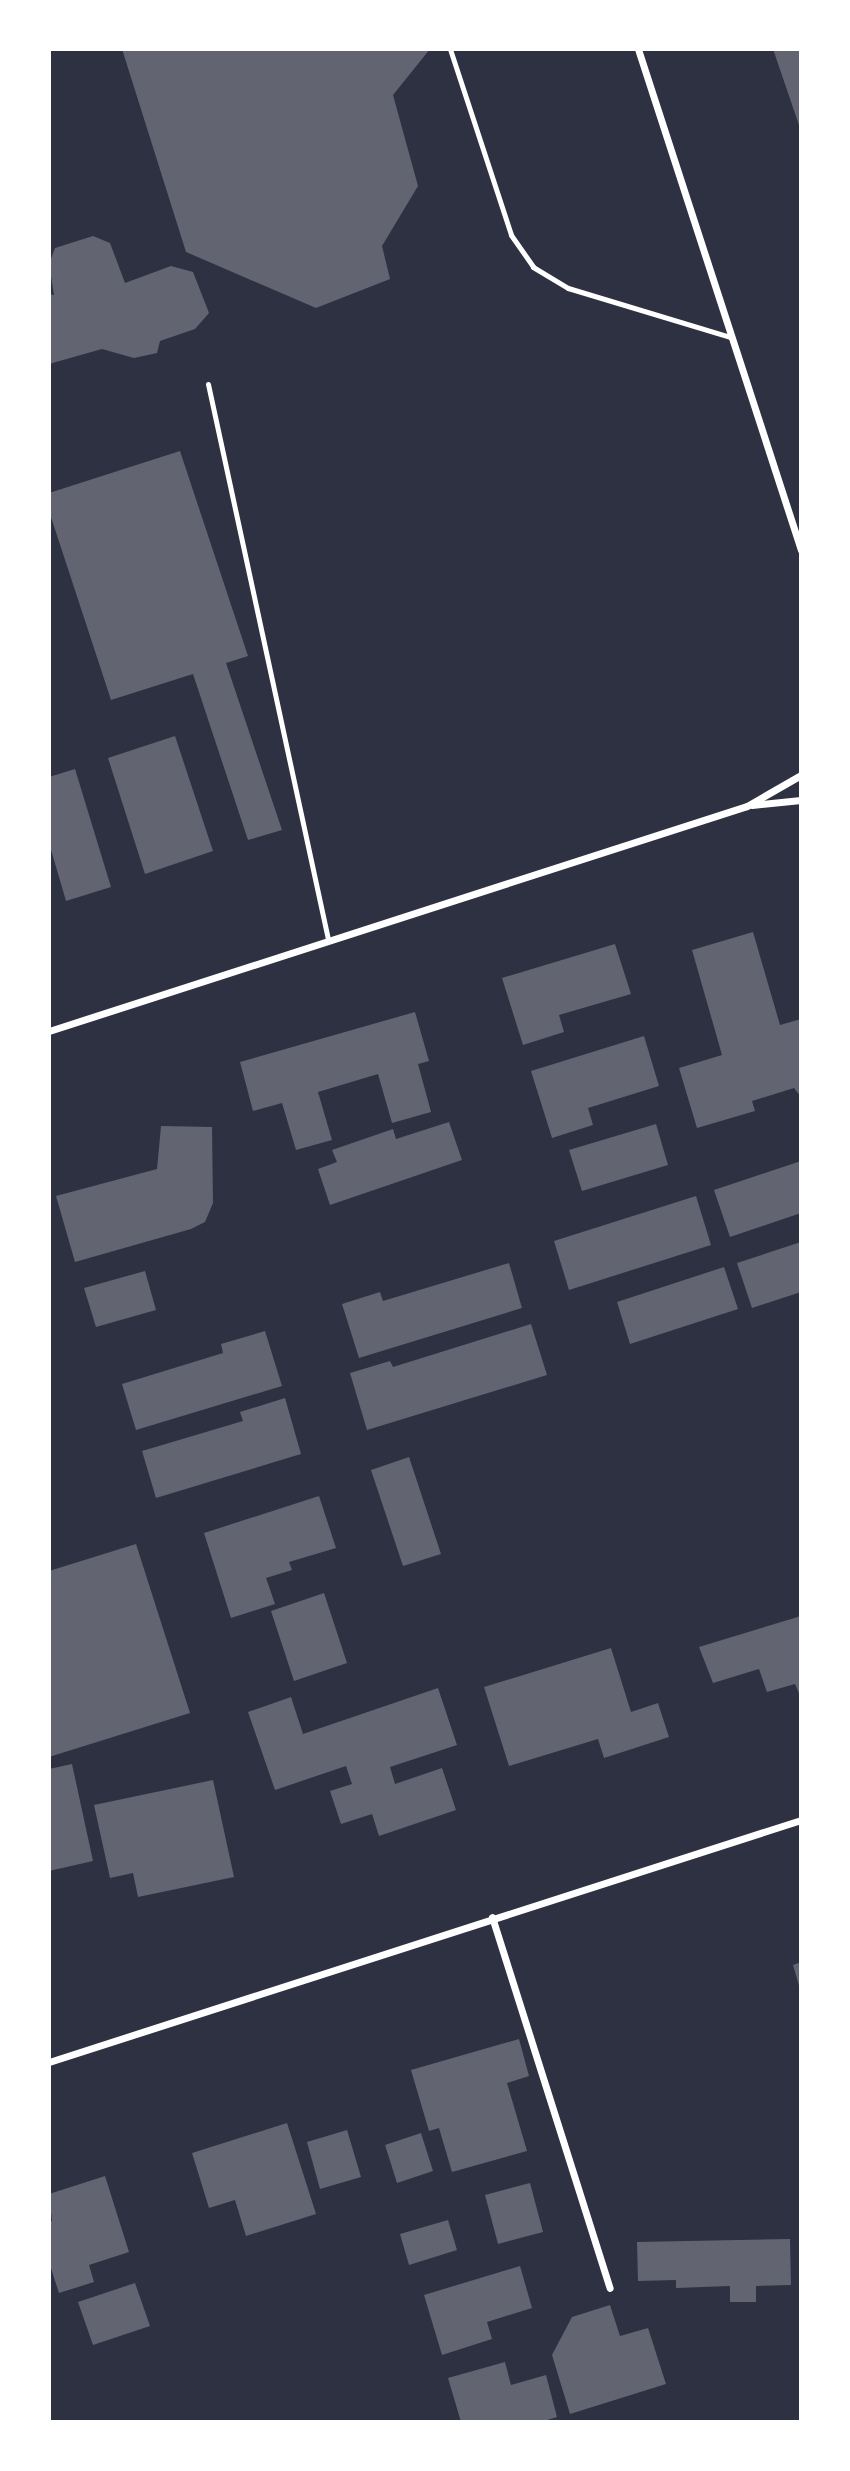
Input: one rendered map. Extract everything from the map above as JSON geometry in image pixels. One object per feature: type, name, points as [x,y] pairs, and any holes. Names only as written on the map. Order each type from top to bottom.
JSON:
[{"type":"street","points":[[638,49],[801,550]]},
{"type":"street","points":[[747,806],[801,775]]},
{"type":"street","points":[[49,1031],[747,806],[801,800]]},
{"type":"street","points":[[49,2062],[801,1819]]},
{"type":"street","points":[[492,1917],[610,2288]]},
{"type":"lane","points":[[450,49],[511,235],[533,267],[568,288],[730,337]]},
{"type":"lane","points":[[208,384],[328,939]]},
{"type":"building","points":[[122,49],[430,49],[393,95],[418,186],[382,246],[390,279],[316,308],[186,252]]},
{"type":"building","points":[[773,49],[801,49],[801,131]]},
{"type":"building","points":[[93,236],[110,243],[125,283],[171,266],[193,272],[209,313],[195,329],[160,341],[157,353],[134,358],[102,349],[49,364],[49,294],[54,295],[49,264],[55,248]]},
{"type":"building","points":[[180,451],[248,656],[226,663],[282,830],[248,840],[193,674],[111,700],[49,511],[49,493]]},
{"type":"building","points":[[175,736],[213,851],[145,874],[108,758]]},
{"type":"building","points":[[75,769],[111,887],[66,901],[49,843],[49,777]]},
{"type":"building","points":[[753,932],[780,1025],[801,1019],[801,1097],[794,1088],[752,1101],[755,1111],[697,1128],[679,1068],[722,1055],[692,950]]},
{"type":"building","points":[[615,944],[631,994],[559,1015],[564,1032],[523,1045],[502,978]]},
{"type":"building","points":[[415,1012],[429,1061],[418,1064],[431,1112],[392,1123],[378,1074],[318,1092],[332,1140],[296,1150],[282,1103],[253,1111],[240,1062]]},
{"type":"building","points":[[644,1036],[659,1086],[588,1108],[593,1125],[552,1138],[531,1071]]},
{"type":"building","points":[[449,1122],[462,1160],[330,1205],[318,1169],[337,1162],[332,1150],[393,1129],[396,1139]]},
{"type":"building","points":[[656,1124],[668,1165],[582,1191],[569,1150]]},
{"type":"building","points":[[161,1126],[212,1127],[213,1203],[205,1222],[191,1229],[75,1262],[56,1196],[157,1169]]},
{"type":"building","points":[[801,1161],[801,1213],[730,1237],[714,1190]]},
{"type":"building","points":[[696,1196],[711,1245],[569,1290],[554,1241]]},
{"type":"building","points":[[801,1242],[801,1292],[752,1308],[737,1263]]},
{"type":"building","points":[[509,1263],[522,1308],[359,1358],[342,1304],[380,1292],[383,1301]]},
{"type":"building","points":[[724,1267],[738,1309],[630,1344],[617,1302]]},
{"type":"building","points":[[145,1271],[156,1310],[96,1327],[84,1288]]},
{"type":"building","points":[[531,1324],[547,1375],[367,1430],[350,1373],[390,1361],[393,1367]]},
{"type":"building","points":[[265,1331],[282,1386],[136,1430],[122,1384],[223,1353],[221,1344]]},
{"type":"building","points":[[285,1398],[301,1454],[156,1498],[142,1451],[243,1421],[240,1412]]},
{"type":"building","points":[[409,1457],[441,1554],[403,1566],[371,1470]]},
{"type":"building","points":[[319,1496],[336,1548],[289,1562],[292,1570],[266,1578],[275,1604],[231,1618],[204,1533]]},
{"type":"building","points":[[136,1544],[190,1713],[49,1757],[49,1571]]},
{"type":"building","points":[[324,1593],[347,1663],[294,1681],[271,1611]]},
{"type":"building","points":[[801,1616],[801,1698],[795,1684],[767,1692],[759,1669],[713,1683],[699,1647]]},
{"type":"building","points":[[611,1648],[631,1712],[658,1703],[669,1737],[604,1758],[598,1739],[509,1766],[484,1687]]},
{"type":"building","points":[[438,1688],[457,1745],[390,1767],[395,1784],[442,1768],[456,1810],[379,1836],[372,1814],[341,1824],[330,1791],[352,1784],[346,1766],[275,1790],[248,1712],[291,1697],[303,1734]]},
{"type":"building","points":[[72,1764],[93,1861],[49,1871],[49,1769]]},
{"type":"building","points":[[213,1780],[234,1877],[138,1897],[133,1873],[110,1878],[94,1805]]},
{"type":"building","points":[[801,1962],[801,1989],[800,1989],[793,1965]]},
{"type":"building","points":[[519,2039],[529,2076],[507,2083],[527,2151],[452,2172],[439,2128],[429,2131],[411,2070]]},
{"type":"building","points":[[287,2123],[316,2214],[246,2236],[235,2200],[209,2208],[192,2153]]},
{"type":"building","points":[[347,2130],[361,2177],[320,2189],[307,2142]]},
{"type":"building","points":[[421,2133],[433,2171],[397,2183],[385,2145]]},
{"type":"building","points":[[105,2176],[129,2252],[89,2265],[94,2282],[59,2293],[49,2262],[49,2222],[52,2221],[49,2194]]},
{"type":"building","points":[[530,2183],[543,2232],[498,2244],[485,2195]]},
{"type":"building","points":[[448,2220],[457,2250],[409,2265],[400,2234]]},
{"type":"building","points":[[790,2239],[791,2285],[756,2286],[756,2302],[730,2302],[730,2286],[676,2288],[676,2280],[638,2281],[637,2242]]},
{"type":"building","points":[[520,2266],[532,2308],[487,2322],[492,2339],[442,2355],[424,2295]]},
{"type":"building","points":[[135,2283],[150,2326],[93,2345],[78,2302]]},
{"type":"building","points":[[610,2305],[620,2336],[648,2328],[666,2384],[570,2414],[552,2355],[572,2317]]},
{"type":"building","points":[[505,2362],[511,2385],[546,2375],[557,2417],[541,2422],[461,2422],[448,2378]]}]
